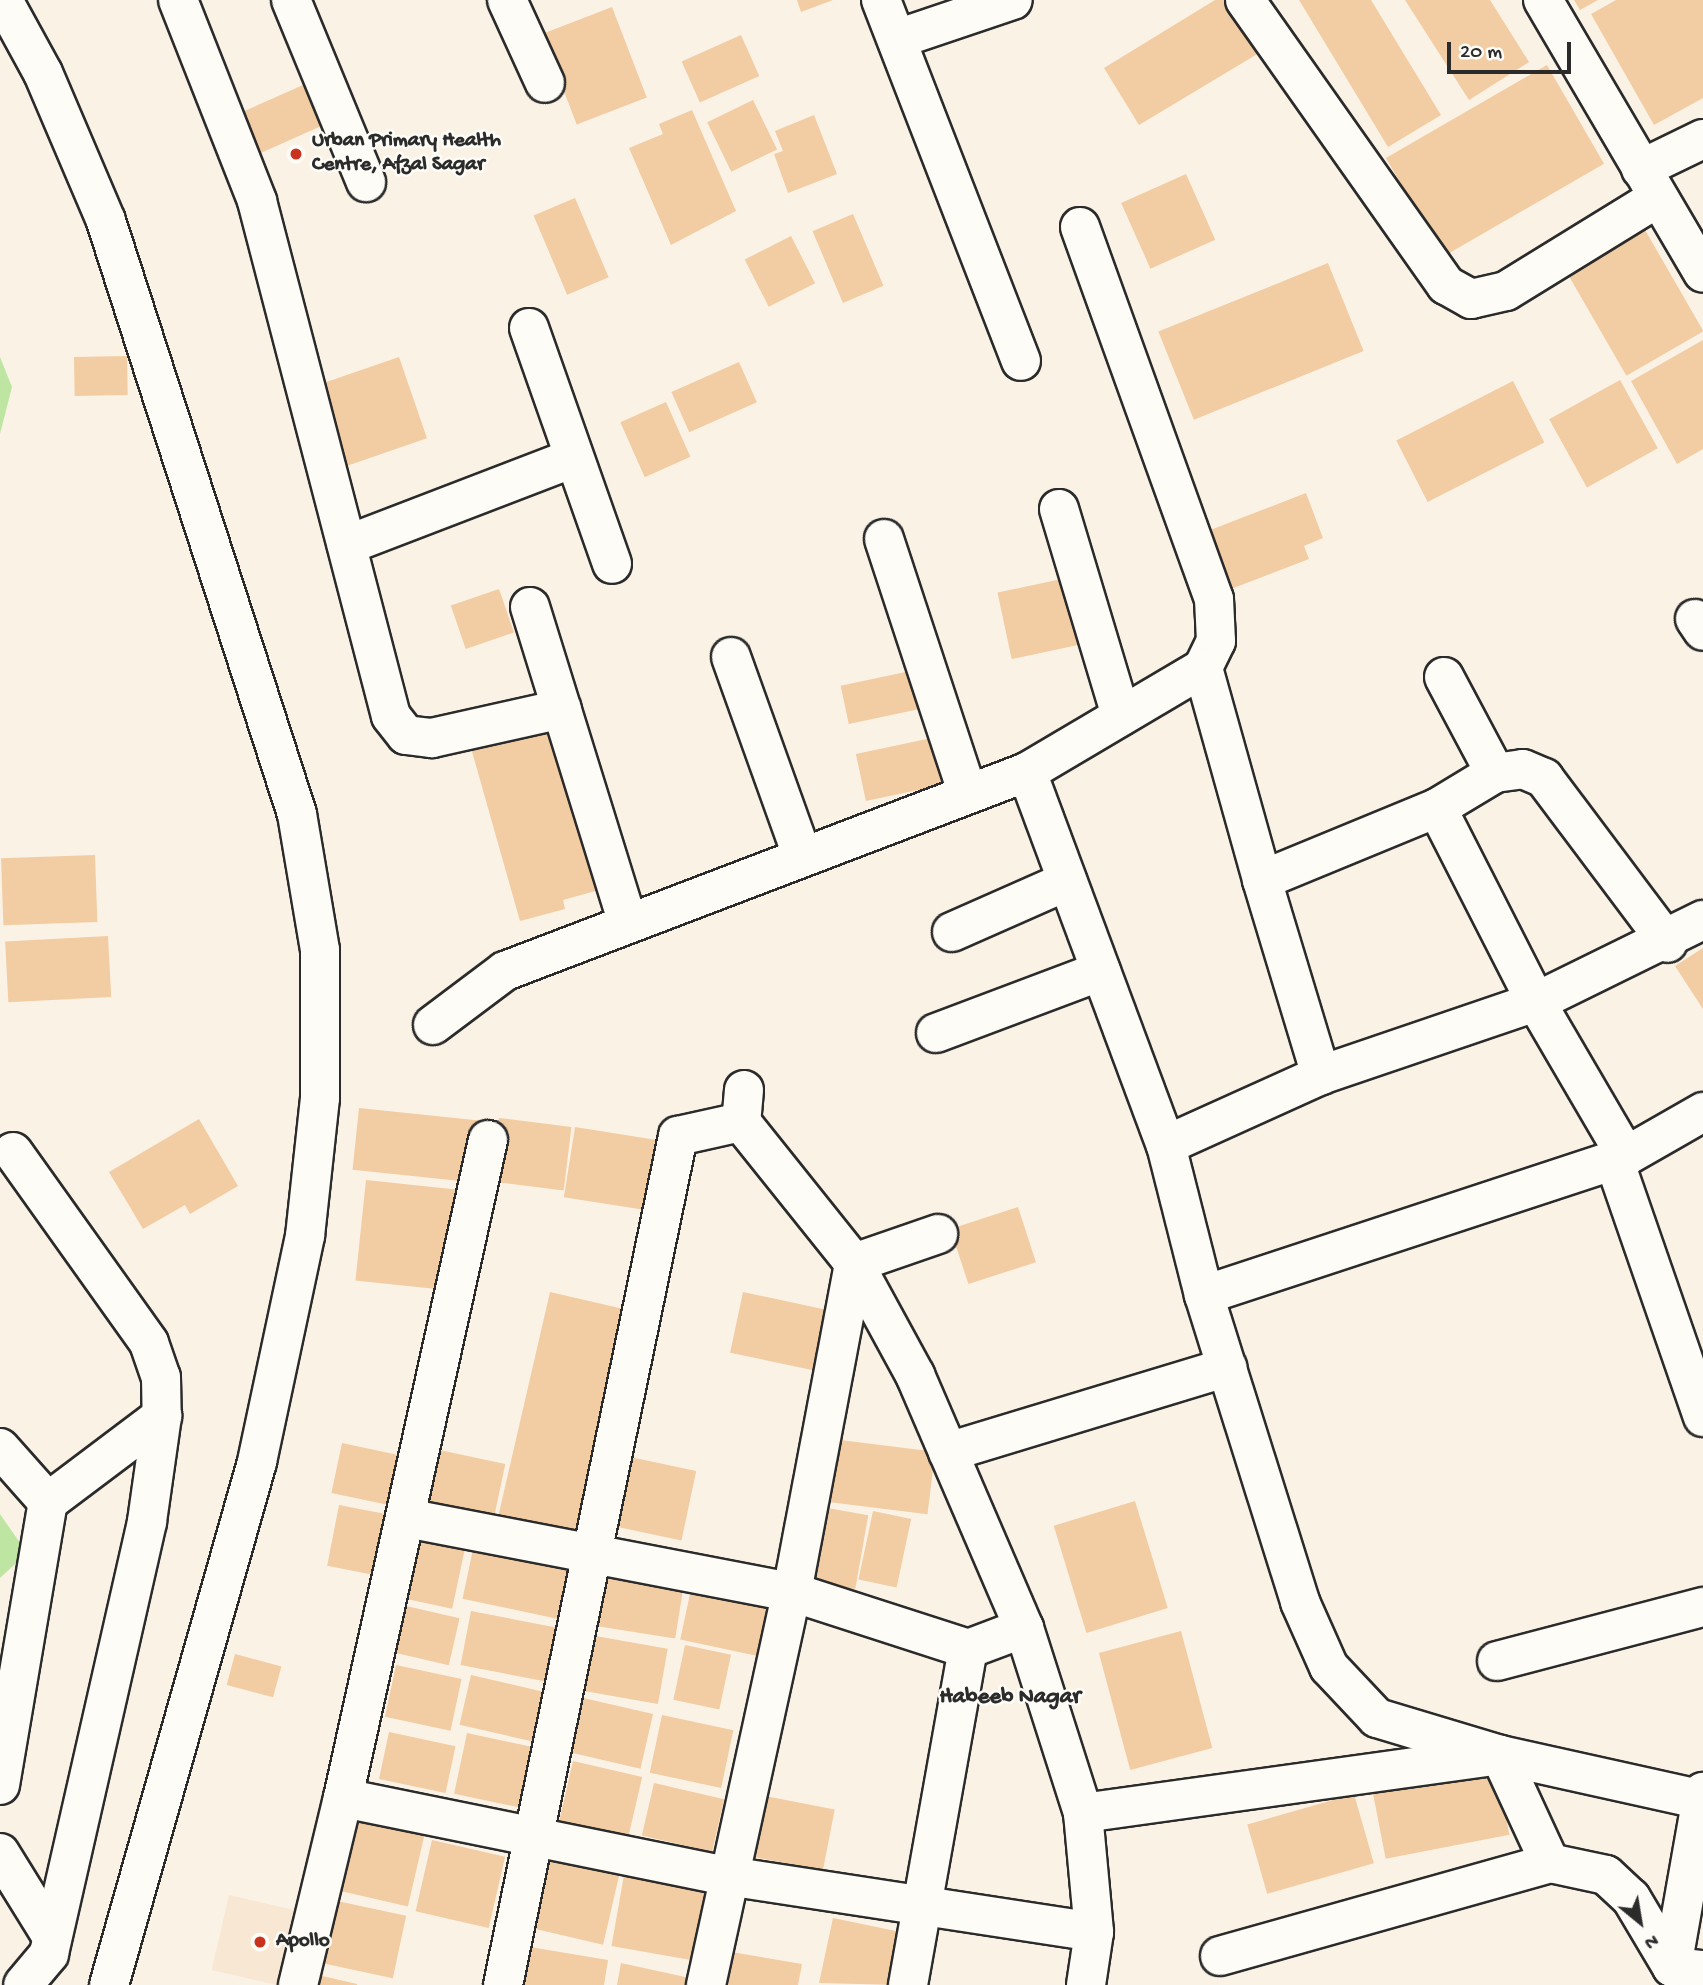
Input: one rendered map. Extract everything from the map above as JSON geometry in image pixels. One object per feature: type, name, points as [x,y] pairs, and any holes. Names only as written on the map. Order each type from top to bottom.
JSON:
[{"type":"street","points":[[3,0],[43,73],[106,220],[297,814],[320,950],[320,1098],[305,1236],[257,1462],[109,1985]]},
{"type":"street","points":[[178,0],[257,201],[391,716],[406,735],[432,738],[562,709]]},
{"type":"street","points":[[291,0],[366,181]]},
{"type":"street","points":[[507,0],[545,83]]},
{"type":"street","points":[[881,0],[1021,361]]},
{"type":"street","points":[[897,39],[1013,0]]},
{"type":"street","points":[[1245,0],[1446,285],[1471,299],[1506,291],[1649,184],[1703,139]]},
{"type":"street","points":[[1543,0],[1703,274]]},
{"type":"street","points":[[433,1025],[470,990],[505,971],[627,921],[967,792],[1027,772],[1203,668],[1216,642],[1214,599],[1080,228]]},
{"type":"street","points":[[529,328],[612,564]]},
{"type":"street","points":[[347,545],[574,458]]},
{"type":"street","points":[[1059,509],[1121,716]]},
{"type":"street","points":[[884,539],[967,792]]},
{"type":"street","points":[[530,607],[627,921]]},
{"type":"street","points":[[731,656],[802,855]]},
{"type":"street","points":[[1203,668],[1262,880],[1321,1075]]},
{"type":"street","points":[[1444,677],[1494,773]]},
{"type":"street","points":[[1262,880],[1437,808],[1494,773],[1523,769],[1544,778],[1668,943]]},
{"type":"street","points":[[1027,772],[1166,1145],[1204,1295],[1300,1602],[1329,1667],[1377,1718],[1500,1755],[1703,1797],[1687,1969]]},
{"type":"street","points":[[1437,808],[1536,1002],[1620,1158],[1703,1417]]},
{"type":"street","points":[[952,932],[1067,881]]},
{"type":"street","points":[[1166,1145],[1321,1075],[1536,1002],[1668,943],[1703,920]]},
{"type":"street","points":[[936,1033],[1101,971]]},
{"type":"street","points":[[503,1985],[536,1836],[590,1557],[678,1136],[742,1106],[854,1263],[948,1452],[1024,1628],[1083,1813],[1094,1931],[1086,1985]]},
{"type":"street","points":[[1204,1295],[1620,1158],[1703,1112]]},
{"type":"street","points":[[298,1985],[406,1518],[488,1140]]},
{"type":"street","points":[[13,1152],[149,1343],[160,1377],[162,1416],[147,1522],[49,1954],[23,1985]]},
{"type":"street","points":[[854,1263],[938,1234]]},
{"type":"street","points":[[706,1985],[792,1592],[854,1263]]},
{"type":"street","points":[[948,1452],[1227,1367]]},
{"type":"street","points":[[0,1784],[48,1502],[162,1416]]},
{"type":"street","points":[[0,1448],[48,1502]]},
{"type":"street","points":[[406,1518],[590,1557],[792,1592],[968,1649],[1024,1628]]},
{"type":"street","points":[[1497,1661],[1703,1607]]},
{"type":"street","points":[[908,1985],[968,1649]]},
{"type":"street","points":[[1083,1813],[1500,1755]]},
{"type":"street","points":[[1500,1755],[1550,1863]]},
{"type":"street","points":[[343,1798],[729,1876],[923,1910],[1094,1931]]},
{"type":"street","points":[[0,1853],[52,1937]]},
{"type":"street","points":[[1220,1956],[1550,1863],[1606,1875],[1631,1898],[1687,1969]]},
{"type":"shaded area","name":"Apollo","points":[[229,1895],[308,1913],[291,1985],[277,1985],[212,1970]]},
{"type":"green space","points":[[0,357],[12,387],[0,434]]},
{"type":"green space","points":[[0,1514],[27,1553],[0,1578]]},
{"type":"building","points":[[797,0],[833,0],[801,12]]},
{"type":"building","points":[[1215,0],[1226,0],[1259,53],[1139,125],[1104,68]]},
{"type":"building","points":[[1299,0],[1371,0],[1441,115],[1388,147]]},
{"type":"building","points":[[1405,0],[1490,0],[1529,62],[1469,100]]},
{"type":"building","points":[[1574,0],[1598,0],[1580,10]]},
{"type":"building","points":[[1616,0],[1703,0],[1703,98],[1654,125],[1591,14]]},
{"type":"building","points":[[612,7],[647,98],[577,124],[542,34]]},
{"type":"building","points":[[741,35],[759,76],[700,103],[682,61]]},
{"type":"building","points":[[1547,65],[1604,164],[1443,257],[1386,158]]},
{"type":"building","points":[[321,77],[339,118],[250,158],[231,117]]},
{"type":"building","points":[[753,100],[777,149],[731,172],[707,122]]},
{"type":"building","points":[[692,110],[736,211],[671,245],[629,148],[663,134],[659,124]]},
{"type":"building","points":[[814,115],[837,174],[788,193],[774,154],[783,151],[775,131]]},
{"type":"building","points":[[1186,174],[1215,240],[1150,269],[1121,203]]},
{"type":"building","points":[[575,198],[609,277],[567,295],[534,216]]},
{"type":"building","points":[[853,214],[883,286],[843,303],[812,231]]},
{"type":"building","points":[[1641,223],[1703,332],[1626,376],[1564,268]]},
{"type":"building","points":[[791,236],[815,283],[769,307],[745,260]]},
{"type":"building","points":[[1328,263],[1364,351],[1194,420],[1158,332]]},
{"type":"building","points":[[1703,340],[1703,449],[1677,464],[1631,381]]},
{"type":"building","points":[[127,356],[128,395],[75,396],[74,357]]},
{"type":"building","points":[[399,357],[427,438],[343,467],[315,386]]},
{"type":"building","points":[[739,362],[757,402],[689,432],[671,392]]},
{"type":"building","points":[[1620,380],[1658,448],[1587,487],[1549,419]]},
{"type":"building","points":[[1513,381],[1544,442],[1428,502],[1396,440]]},
{"type":"building","points":[[666,402],[690,457],[645,477],[620,422]]},
{"type":"building","points":[[1306,493],[1323,538],[1304,546],[1309,559],[1223,592],[1200,534]]},
{"type":"building","points":[[1066,578],[1080,645],[1012,659],[998,593]]},
{"type":"building","points":[[499,589],[514,632],[466,649],[451,606]]},
{"type":"building","points":[[915,670],[923,708],[849,724],[841,686]]},
{"type":"building","points":[[552,725],[599,890],[563,900],[565,909],[520,921],[471,748]]},
{"type":"building","points":[[941,736],[951,783],[866,801],[856,754]]},
{"type":"building","points":[[95,855],[97,922],[3,925],[1,858]]},
{"type":"building","points":[[108,936],[111,997],[8,1002],[5,941]]},
{"type":"building","points":[[1703,948],[1703,1009],[1675,966]]},
{"type":"building","points":[[359,1108],[481,1121],[475,1183],[353,1170]]},
{"type":"building","points":[[499,1118],[571,1127],[564,1190],[491,1182]]},
{"type":"building","points":[[199,1119],[238,1186],[190,1214],[185,1205],[143,1229],[109,1172]]},
{"type":"building","points":[[575,1127],[663,1141],[652,1211],[564,1197]]},
{"type":"building","points":[[366,1180],[465,1190],[455,1291],[355,1280]]},
{"type":"building","points":[[1018,1207],[1036,1262],[968,1284],[950,1229]]},
{"type":"building","points":[[550,1292],[630,1310],[578,1534],[498,1515]]},
{"type":"building","points":[[743,1292],[826,1310],[813,1370],[730,1353]]},
{"type":"building","points":[[824,1438],[935,1452],[927,1514],[816,1501]]},
{"type":"building","points":[[342,1443],[418,1459],[408,1509],[331,1493]]},
{"type":"building","points":[[430,1448],[505,1464],[493,1523],[418,1507]]},
{"type":"building","points":[[616,1454],[696,1471],[681,1540],[601,1523]]},
{"type":"building","points":[[1135,1501],[1168,1608],[1086,1633],[1054,1526]]},
{"type":"building","points":[[339,1505],[400,1517],[388,1578],[327,1566]]},
{"type":"building","points":[[822,1507],[868,1515],[855,1589],[809,1581]]},
{"type":"building","points":[[873,1511],[911,1519],[897,1588],[858,1579]]},
{"type":"building","points":[[419,1529],[467,1539],[452,1609],[404,1598]]},
{"type":"building","points":[[475,1540],[578,1562],[565,1621],[463,1599]]},
{"type":"building","points":[[600,1570],[684,1583],[675,1639],[591,1625]]},
{"type":"building","points":[[694,1575],[770,1591],[757,1656],[680,1640]]},
{"type":"building","points":[[406,1606],[460,1618],[449,1665],[395,1653]]},
{"type":"building","points":[[471,1611],[566,1630],[556,1683],[461,1665]]},
{"type":"building","points":[[1181,1631],[1212,1748],[1130,1770],[1099,1653]]},
{"type":"building","points":[[584,1634],[668,1649],[658,1704],[574,1689]]},
{"type":"building","points":[[685,1645],[731,1655],[719,1710],[673,1700]]},
{"type":"building","points":[[235,1654],[281,1666],[273,1697],[227,1685]]},
{"type":"building","points":[[396,1665],[462,1679],[451,1731],[385,1717]]},
{"type":"building","points":[[471,1675],[543,1692],[532,1741],[460,1725]]},
{"type":"building","points":[[579,1697],[653,1714],[640,1769],[566,1752]]},
{"type":"building","points":[[662,1715],[733,1730],[721,1788],[650,1773]]},
{"type":"building","points":[[389,1732],[456,1746],[446,1793],[379,1779]]},
{"type":"building","points":[[467,1733],[532,1747],[519,1807],[454,1794]]},
{"type":"building","points":[[573,1761],[642,1777],[628,1838],[559,1822]]},
{"type":"building","points":[[1496,1766],[1509,1835],[1386,1859],[1372,1790]]},
{"type":"building","points":[[654,1783],[724,1799],[712,1852],[642,1836]]},
{"type":"building","points":[[1354,1794],[1374,1863],[1267,1894],[1247,1825]]},
{"type":"building","points":[[765,1796],[835,1810],[823,1870],[753,1857]]},
{"type":"building","points":[[349,1815],[425,1833],[408,1907],[332,1889]]},
{"type":"building","points":[[432,1840],[505,1857],[489,1928],[416,1911]]},
{"type":"building","points":[[535,1853],[620,1873],[603,1945],[518,1925]]},
{"type":"building","points":[[624,1875],[705,1889],[692,1960],[611,1946]]},
{"type":"building","points":[[323,1898],[406,1916],[393,1978],[310,1961]]},
{"type":"building","points":[[833,1918],[910,1934],[900,1985],[819,1983]]},
{"type":"building","points":[[524,1946],[608,1960],[604,1985],[518,1985]]},
{"type":"building","points":[[720,1950],[802,1964],[798,1985],[714,1985]]},
{"type":"building","points":[[621,1963],[699,1980],[698,1985],[617,1985]]},
{"type":"building","points":[[305,1972],[357,1984],[357,1985],[302,1985]]},
{"type":"place","name":"Urban Primary Health Centre, Afzal Sagar","points":[[296,154]]},
{"type":"place","name":"Apollo","points":[[260,1942]]},
{"type":"district","name":"Habeeb Nagar","points":[[1010,1698]]}]
